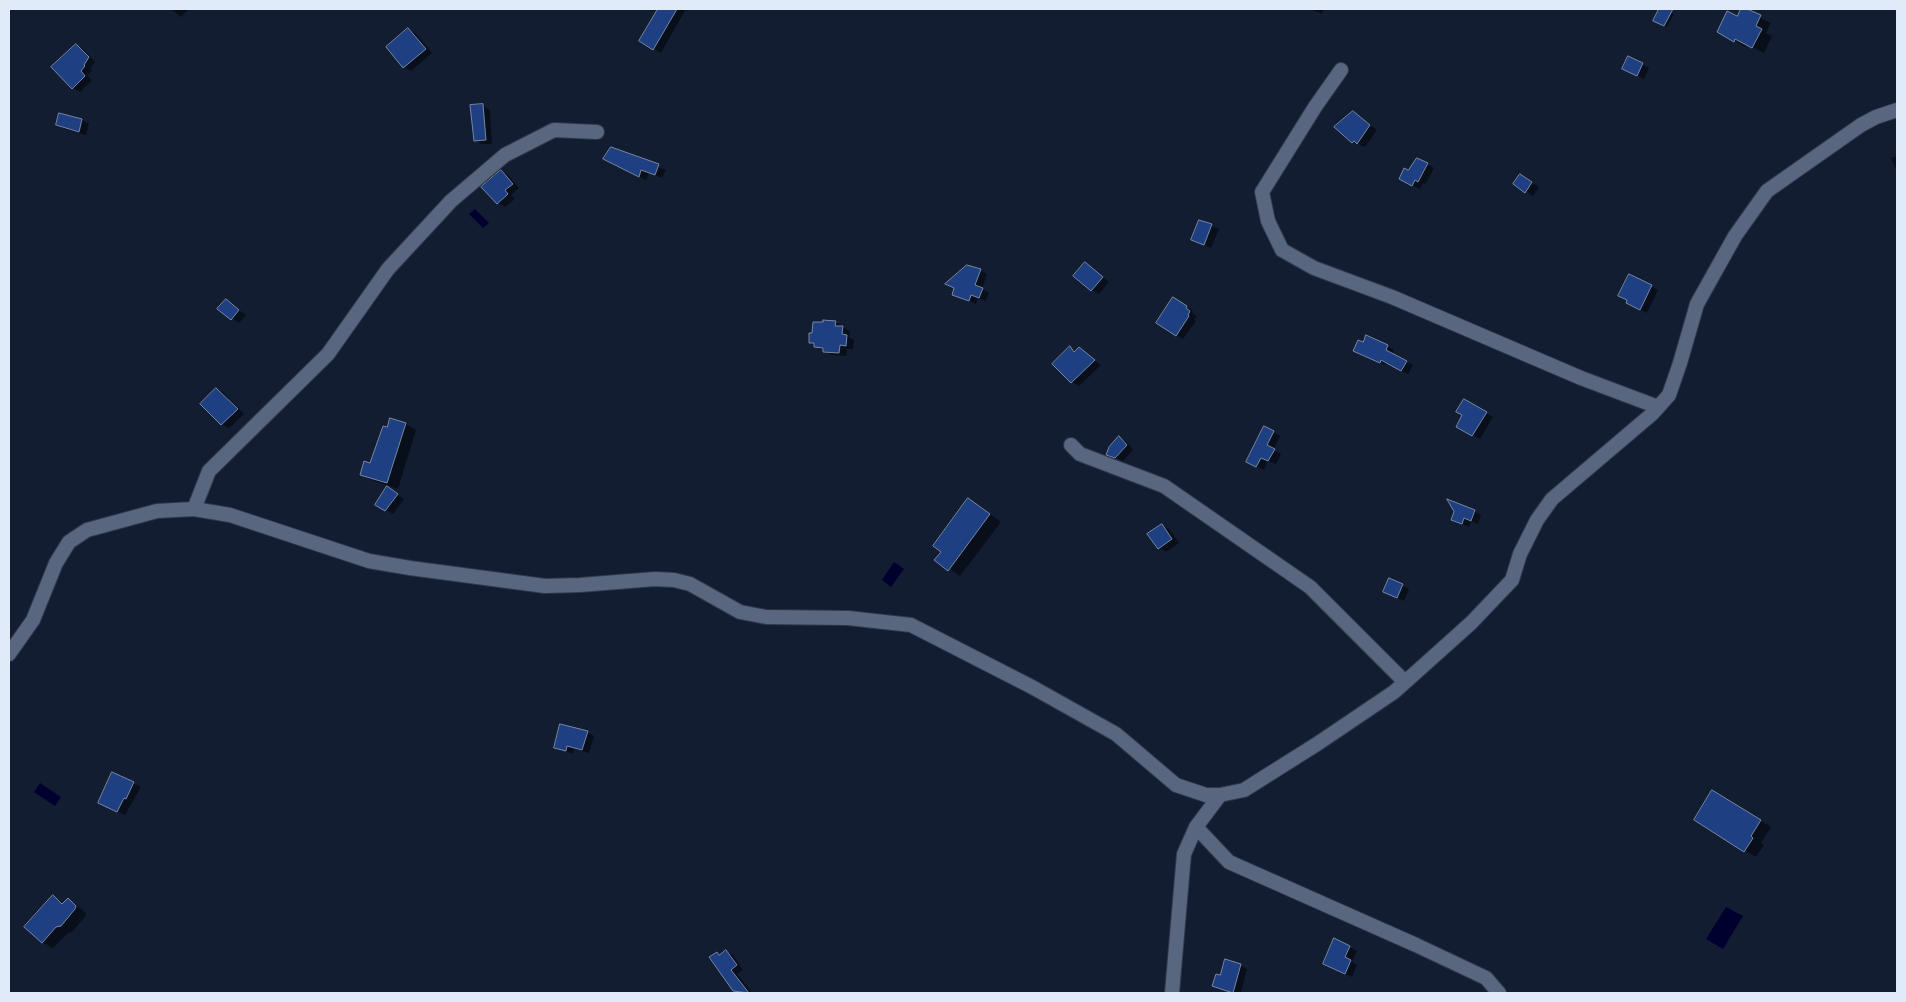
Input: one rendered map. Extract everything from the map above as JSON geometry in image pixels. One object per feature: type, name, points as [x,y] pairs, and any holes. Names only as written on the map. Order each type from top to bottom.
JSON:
[{"type":"street","points":[[1341,70],[1315,107],[1262,192],[1268,221],[1282,250],[1314,268],[1392,297],[1581,378],[1658,407]]},
{"type":"street","points":[[9,654],[33,620],[56,563],[69,542],[87,530],[156,511],[194,509],[230,516],[369,561],[410,568],[545,586],[654,579],[674,580],[690,584],[740,612],[766,617],[848,618],[912,625],[1032,687],[1116,734],[1176,785],[1206,795],[1220,795],[1244,790],[1394,692],[1471,624],[1512,580],[1520,554],[1538,520],[1552,499],[1658,407],[1669,395],[1697,304],[1735,236],[1767,191],[1876,116],[1897,110]]},
{"type":"street","points":[[194,509],[209,471],[328,354],[388,269],[451,202],[505,155],[554,130],[597,132]]},
{"type":"street","points":[[1070,445],[1080,454],[1164,486],[1310,587],[1405,682]]},
{"type":"street","points":[[1172,993],[1184,854],[1196,827],[1220,795]]},
{"type":"street","points":[[1196,827],[1229,862],[1486,978],[1499,993]]},
{"type":"water","points":[[475,209],[489,223],[483,228],[469,214]]},
{"type":"water","points":[[894,562],[904,569],[891,587],[882,580]]},
{"type":"water","points":[[40,783],[61,797],[55,806],[34,792]]},
{"type":"water","points":[[1726,907],[1743,916],[1723,949],[1706,939]]},
{"type":"building","points":[[658,9],[677,9],[653,50],[639,41]]},
{"type":"building","points":[[1659,9],[1673,9],[1664,26],[1653,21]]},
{"type":"building","points":[[1741,9],[1747,9],[1761,15],[1756,26],[1762,29],[1752,48],[1735,39],[1734,42],[1717,32],[1727,11],[1737,16]]},
{"type":"building","points":[[408,28],[426,49],[403,68],[386,47]]},
{"type":"building","points":[[76,44],[89,57],[81,71],[85,76],[72,89],[51,67]]},
{"type":"building","points":[[1628,56],[1643,63],[1637,76],[1622,69]]},
{"type":"building","points":[[483,104],[486,140],[474,141],[470,105]]},
{"type":"building","points":[[1353,111],[1370,125],[1357,144],[1354,141],[1352,143],[1334,127]]},
{"type":"building","points":[[59,113],[82,119],[79,132],[56,125]]},
{"type":"building","points":[[611,147],[659,164],[655,175],[641,170],[639,177],[603,159]]},
{"type":"building","points":[[1417,158],[1428,163],[1418,182],[1415,180],[1412,186],[1399,179],[1404,168],[1408,170]]},
{"type":"building","points":[[501,170],[513,184],[505,190],[508,194],[497,204],[481,187]]},
{"type":"building","points":[[1520,174],[1532,182],[1525,193],[1513,184]]},
{"type":"building","points":[[1199,220],[1212,224],[1204,245],[1191,240]]},
{"type":"building","points":[[1085,262],[1103,277],[1091,291],[1073,276]]},
{"type":"building","points":[[967,265],[981,269],[975,285],[983,288],[979,298],[971,295],[969,301],[952,295],[954,288],[945,284]]},
{"type":"building","points":[[1629,274],[1652,285],[1640,310],[1626,303],[1627,300],[1618,296]]},
{"type":"building","points":[[1173,297],[1187,306],[1186,308],[1190,311],[1189,316],[1176,336],[1156,323]]},
{"type":"building","points":[[226,299],[239,310],[231,320],[217,309]]},
{"type":"building","points":[[823,320],[836,321],[835,326],[843,326],[842,334],[847,335],[846,346],[840,345],[839,353],[823,352],[823,348],[814,347],[814,343],[809,343],[809,333],[812,333],[813,322],[823,322]]},
{"type":"building","points":[[1366,335],[1388,345],[1386,350],[1407,361],[1401,371],[1381,360],[1380,363],[1353,351],[1358,340],[1363,342]]},
{"type":"building","points":[[1070,346],[1074,352],[1079,347],[1095,360],[1071,383],[1052,364]]},
{"type":"building","points":[[216,388],[238,409],[221,425],[200,404]]},
{"type":"building","points":[[1464,399],[1487,412],[1472,436],[1456,427],[1462,415],[1456,412]]},
{"type":"building","points":[[390,418],[406,423],[387,483],[360,475],[364,461],[370,463],[383,426],[387,427]]},
{"type":"building","points":[[1264,426],[1274,431],[1267,445],[1275,449],[1268,461],[1261,458],[1256,467],[1246,462]]},
{"type":"building","points":[[1119,436],[1127,445],[1115,458],[1106,455],[1109,447]]},
{"type":"building","points":[[387,486],[398,494],[385,511],[375,505]]},
{"type":"building","points":[[968,498],[990,514],[948,571],[934,560],[941,552],[933,546]]},
{"type":"building","points":[[1447,499],[1475,510],[1471,521],[1464,518],[1462,524],[1451,520],[1454,512]]},
{"type":"building","points":[[1162,524],[1172,539],[1158,549],[1147,534]]},
{"type":"building","points":[[1389,578],[1403,584],[1397,598],[1383,592]]},
{"type":"building","points":[[560,724],[588,731],[582,750],[567,746],[566,751],[554,748]]},
{"type":"building","points":[[112,772],[134,782],[117,812],[98,803]]},
{"type":"building","points":[[1712,790],[1761,820],[1744,852],[1694,820]]},
{"type":"building","points":[[53,895],[62,904],[68,898],[76,906],[61,926],[56,927],[42,943],[24,927]]},
{"type":"building","points":[[1334,938],[1350,946],[1345,957],[1351,960],[1345,974],[1323,964]]},
{"type":"building","points":[[726,950],[737,965],[731,970],[749,993],[733,991],[709,957],[717,952],[719,955]]},
{"type":"building","points":[[1225,959],[1241,964],[1233,993],[1212,986],[1216,974],[1220,975]]}]
